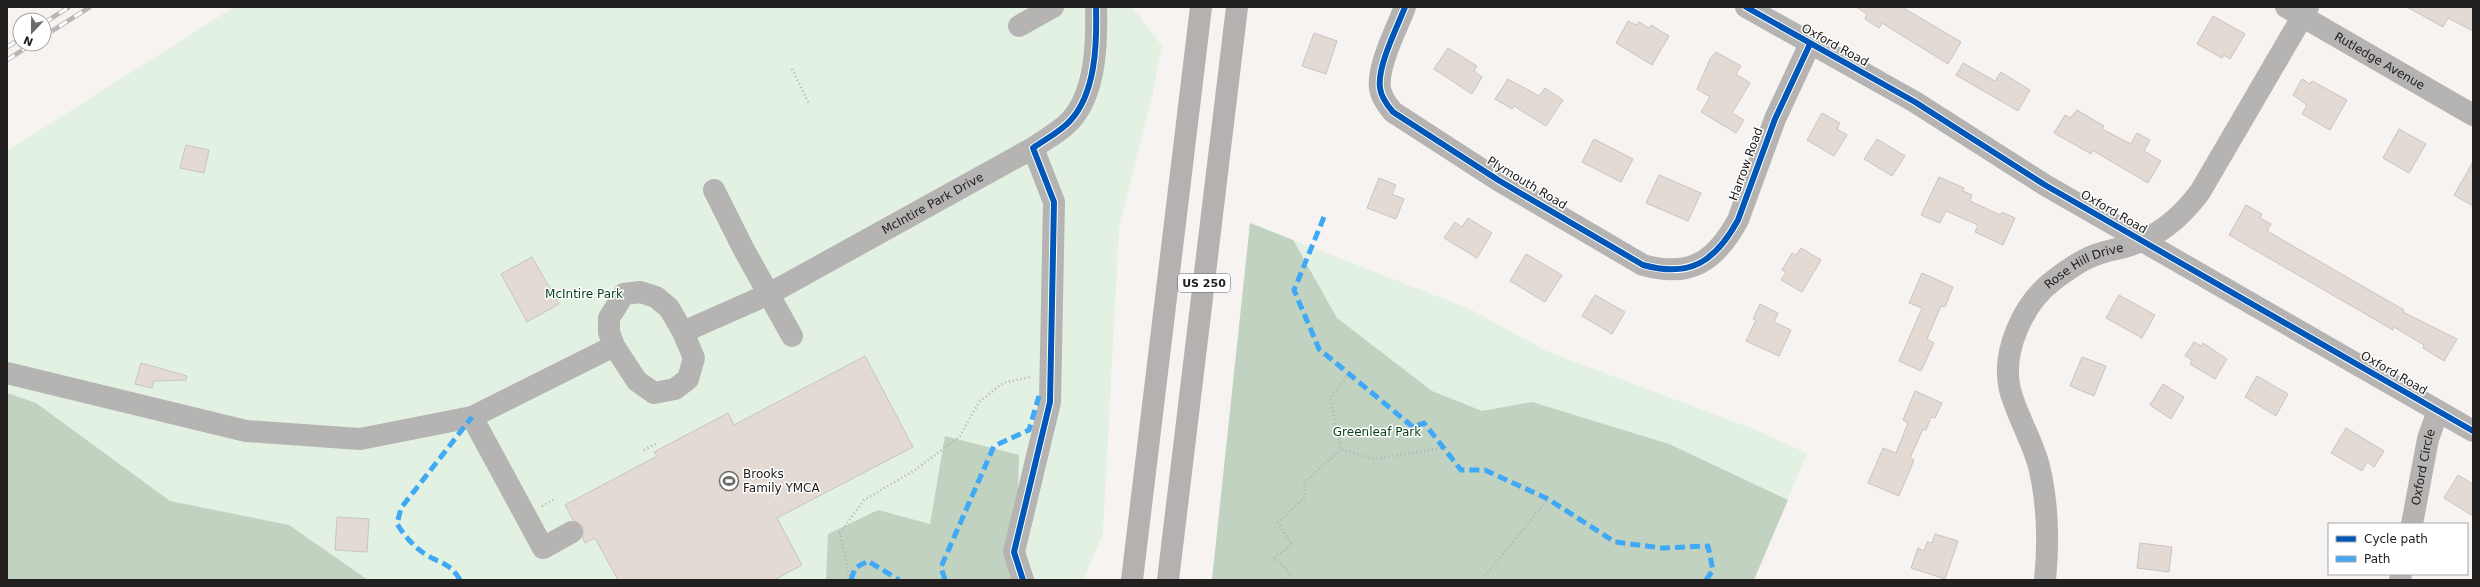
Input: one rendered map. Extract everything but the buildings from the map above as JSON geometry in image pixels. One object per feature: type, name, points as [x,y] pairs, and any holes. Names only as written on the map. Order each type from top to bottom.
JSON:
[{"type":"highway","points":[[1194,65],[1197,7]]},
{"type":"highway","name":"US 250","points":[[1132,580],[1201,7]]},
{"type":"highway","name":"US 250","points":[[1168,580],[1238,7]]},
{"type":"street","points":[[1019,26],[1052,7]]},
{"type":"street","name":"McIntire Park Drive","points":[[683,332],[768,294],[1033,148],[1070,121],[1086,97],[1094,59],[1096,7]]},
{"type":"street","name":"Plymouth Road","points":[[1405,7],[1380,74],[1380,88],[1384,101],[1392,112],[1498,180],[1643,265],[1661,270],[1680,270]]},
{"type":"street","name":"Oxford Road","points":[[1746,7],[1915,102],[2045,185],[2473,431]]},
{"type":"street","name":"Rutledge Avenue","points":[[2299,10],[2473,115]]},
{"type":"street","name":"Rose Hill Drive","points":[[2045,580],[2048,545],[2046,501],[2036,458],[2010,389],[2008,368],[2011,346],[2020,323],[2034,301],[2052,282],[2072,266],[2096,255],[2142,241],[2168,226],[2186,211],[2200,192],[2299,10]]},
{"type":"street","name":"Harrow Road","points":[[1680,270],[1698,266],[1716,252],[1730,235],[1738,220],[1775,119],[1810,44]]},
{"type":"street","points":[[1023,580],[1014,552],[1050,402],[1054,202],[1033,148]]},
{"type":"street","points":[[714,190],[768,294],[792,336]]},
{"type":"street","points":[[640,292],[656,297],[669,308],[683,332],[694,358],[688,379],[675,390],[654,393],[637,381],[614,346],[609,332],[609,318],[624,294],[640,292]]},
{"type":"street","points":[[7,373],[254,432],[360,439],[472,417],[614,346]]},
{"type":"street","name":"Oxford Circle","points":[[2412,523],[2428,439],[2438,411]]},
{"type":"street","points":[[472,417],[543,548],[572,532]]},
{"type":"path","points":[[792,70],[809,104]]},
{"type":"path","points":[[1340,449],[1330,398],[1349,374]]},
{"type":"path","points":[[850,580],[840,533],[864,500],[915,470],[960,436],[979,402],[1003,383],[1032,376]]},
{"type":"path","points":[[644,450],[657,443]]},
{"type":"path","points":[[1340,449],[1373,459],[1443,448]]},
{"type":"path","points":[[1288,580],[1291,573],[1273,558],[1292,545],[1278,523],[1305,497],[1304,483],[1340,449]]},
{"type":"path","points":[[539,508],[556,498]]},
{"type":"path","points":[[1484,580],[1486,574],[1548,499]]},
{"type":"green space","name":"McIntire Park","points":[[234,7],[1132,7],[1162,46],[1153,93],[1119,229],[1103,533],[1083,580],[7,580],[7,151]]},
{"type":"green space","name":"Greenleaf Park","points":[[1250,223],[1472,310],[1546,351],[1756,430],[1807,453],[1754,580],[1212,580]]},
{"type":"green space","name":"Greenleaf Park","points":[[1250,223],[1293,240],[1337,318],[1432,391],[1482,411],[1532,402],[1669,444],[1788,500],[1754,580],[1212,580]]},
{"type":"green space","points":[[7,393],[36,403],[170,501],[289,525],[368,580],[7,580]]},
{"type":"green space","points":[[945,436],[1019,455],[1015,580],[826,580],[828,534],[878,510],[930,524]]},
{"type":"railway","points":[[52,18],[69,7]]},
{"type":"railway","points":[[52,31],[90,7]]},
{"type":"railway","points":[[7,47],[12,44]]},
{"type":"railway","points":[[7,60],[20,52]]},
{"type":"marked path","points":[[1324,217],[1294,290],[1319,349],[1413,427],[1424,423],[1461,470],[1485,470],[1548,499],[1615,542],[1662,548],[1708,546],[1713,570],[1706,580]]},
{"type":"marked path","points":[[945,580],[941,567],[994,446],[1029,430],[1039,396]]},
{"type":"marked path","points":[[460,580],[448,566],[430,557],[417,548],[397,524],[401,508],[472,417]]},
{"type":"marked path","points":[[851,580],[855,568],[868,561],[899,580]]},
{"type":"cycle path","points":[[1023,580],[1014,552],[1050,402],[1054,202],[1033,148],[1066,125],[1079,110],[1090,82],[1093,67],[1096,36],[1096,7]]},
{"type":"cycle path","points":[[1405,7],[1384,58],[1380,79],[1382,95],[1393,112],[1498,180],[1643,265],[1660,269],[1688,268],[1700,263],[1720,247],[1729,235],[1738,220],[1775,119],[1810,44]]},
{"type":"cycle path","points":[[1746,7],[1915,102],[2045,185],[2473,431]]},
{"type":"place","name":"Brooks Family YMCA","points":[[729,481]]}]
